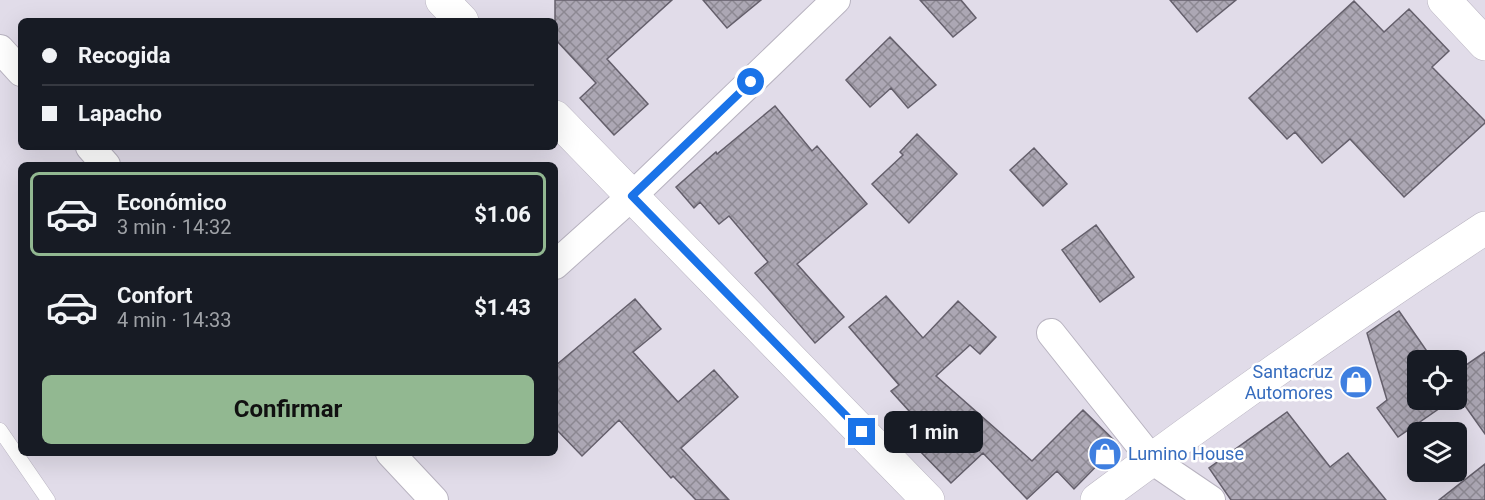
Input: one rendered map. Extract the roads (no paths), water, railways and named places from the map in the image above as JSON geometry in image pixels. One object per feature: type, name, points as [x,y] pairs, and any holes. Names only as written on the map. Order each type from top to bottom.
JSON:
[{"type":"street","points":[[442,0],[459,18]]},
{"type":"street","points":[[558,262],[632,196],[836,0]]},
{"type":"street","points":[[1444,0],[1485,44]]},
{"type":"street","points":[[0,49],[18,69]]},
{"type":"street","points":[[558,120],[928,500]]},
{"type":"street","points":[[93,150],[103,162]]},
{"type":"street","points":[[1097,500],[1405,281],[1485,228]]},
{"type":"street","points":[[1051,333],[1152,459],[1211,500]]},
{"type":"street","points":[[393,456],[434,500]]},
{"type":"lane","points":[[0,430],[48,500]]},
{"type":"place","name":"Santacruz Automores","points":[[1356,382]]},
{"type":"place","name":"Lumino House","points":[[1105,454]]}]
